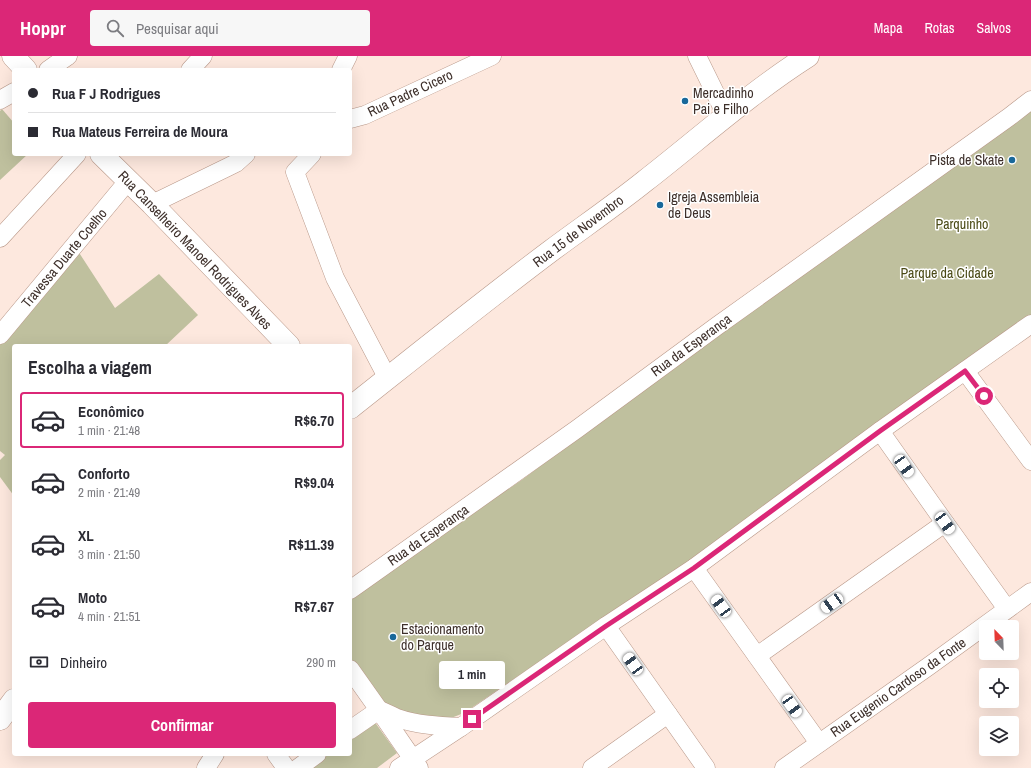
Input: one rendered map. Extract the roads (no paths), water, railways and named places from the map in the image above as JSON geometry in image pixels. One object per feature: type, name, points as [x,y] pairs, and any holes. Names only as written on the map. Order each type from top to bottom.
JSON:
[{"type":"main road","points":[[13,56],[24,68]]},
{"type":"main road","name":"Rua 15 de Novembro","points":[[352,406],[552,250],[644,182],[726,115],[784,71],[808,56]]},
{"type":"main road","name":"Rua Canselheiro Manoel Rodrigues Alves","points":[[108,156],[128,181],[287,344]]},
{"type":"main road","points":[[0,697],[12,695]]},
{"type":"main road","points":[[0,719],[12,703]]},
{"type":"street","points":[[51,68],[68,56]]},
{"type":"street","points":[[192,68],[203,56]]},
{"type":"street","points":[[342,68],[348,56]]},
{"type":"street","name":"Rua Padre Cicero","points":[[352,118],[365,115],[492,56]]},
{"type":"street","points":[[697,56],[726,115]]},
{"type":"street","points":[[0,100],[12,93]]},
{"type":"street","name":"Rua da Esperança","points":[[352,589],[578,429],[711,330],[1003,122],[1031,100]]},
{"type":"street","points":[[0,238],[75,156]]},
{"type":"street","points":[[152,204],[236,163],[244,156]]},
{"type":"street","points":[[310,156],[295,172],[335,278],[388,379]]},
{"type":"street","name":"Travessa Duarte Coelho","points":[[0,335],[128,181]]},
{"type":"street","points":[[352,672],[379,710],[410,765],[461,727],[606,626],[694,568],[880,431],[1031,324]]},
{"type":"street","points":[[965,371],[1031,460]]},
{"type":"street","points":[[880,431],[1007,609]]},
{"type":"street","points":[[757,656],[945,523]]},
{"type":"street","points":[[694,568],[819,743]]},
{"type":"street","name":"Rua Eugenio Cardoso da Fonte","points":[[784,768],[1007,609],[1030,595]]},
{"type":"street","points":[[606,626],[706,768]]},
{"type":"street","points":[[379,710],[398,718],[419,723],[461,727]]},
{"type":"street","points":[[352,729],[379,710]]},
{"type":"street","points":[[592,768],[668,714]]},
{"type":"street","points":[[206,768],[214,756]]},
{"type":"street","points":[[277,756],[286,768]]},
{"type":"street","points":[[298,768],[314,756]]},
{"type":"place","name":"Mercadinho Pai e Filho","points":[[685,101]]},
{"type":"place","name":"Pista de Skate","points":[[1012,160]]},
{"type":"place","name":"Igreja Assembleia de Deus","points":[[660,205]]},
{"type":"place","name":"Estacionamento do Parque","points":[[393,637]]},
{"type":"park label","name":"Parquinho","points":[[962,224]]},
{"type":"park label","name":"Parque da Cidade","points":[[947,273]]}]
